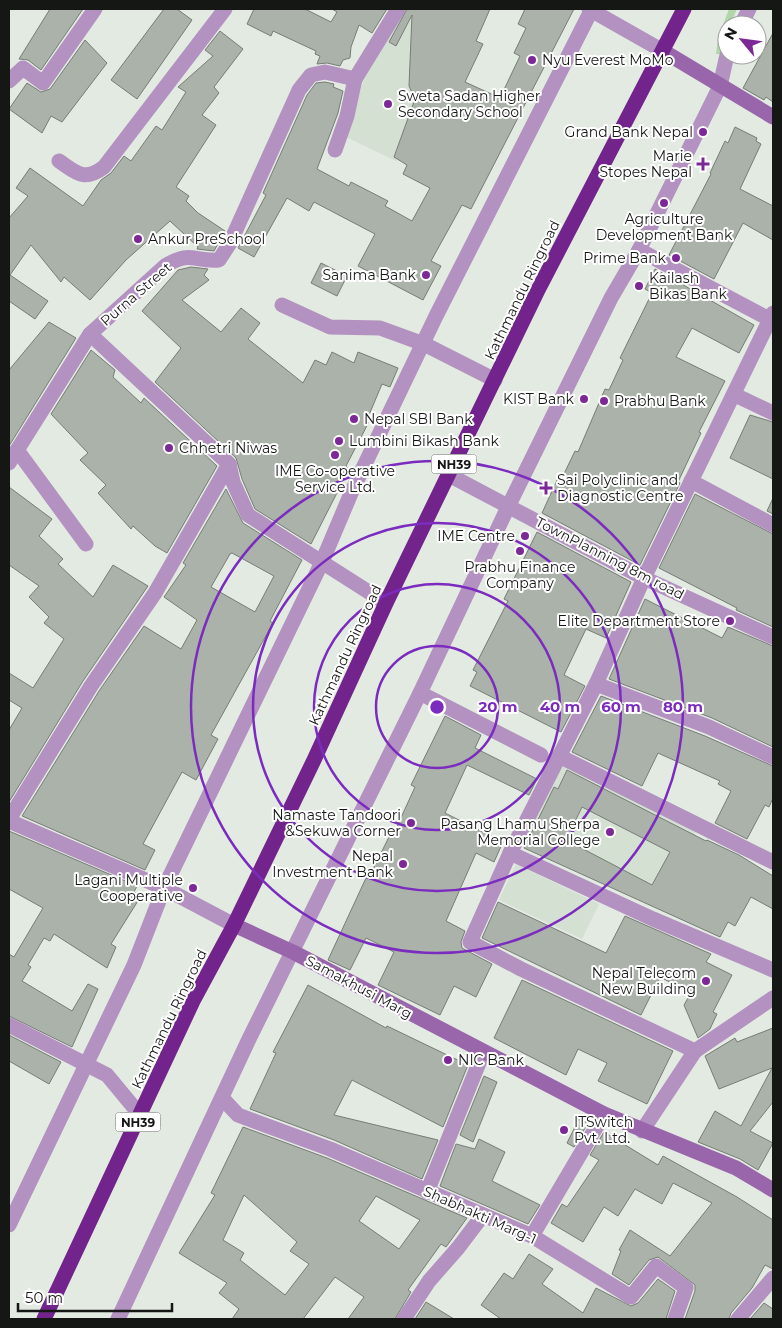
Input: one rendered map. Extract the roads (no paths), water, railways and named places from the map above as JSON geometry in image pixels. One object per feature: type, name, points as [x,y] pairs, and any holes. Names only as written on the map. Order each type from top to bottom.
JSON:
[{"type":"highway","name":"Kathmandu Ringroad","points":[[44,1319],[141,1116],[193,1001],[234,925],[314,760],[386,603],[538,290],[684,9]]},
{"type":"main road","points":[[663,51],[773,117]]},
{"type":"main road","name":"Samakhusi Marg","points":[[234,925],[293,952],[483,1053],[604,1114],[736,1168],[773,1190]]},
{"type":"street","points":[[9,81],[23,68],[43,83],[95,9]]},
{"type":"street","points":[[59,161],[82,176],[94,174],[104,167],[225,9]]},
{"type":"street","points":[[335,150],[355,79],[398,9]]},
{"type":"street","points":[[9,1225],[134,966],[164,888],[322,562],[352,491],[591,9],[663,51]]},
{"type":"street","points":[[118,1319],[223,1099],[249,1039],[420,693],[508,507],[611,298],[639,250],[720,86],[725,65]]},
{"type":"street","name":"Purna Street","points":[[229,464],[90,334],[165,266],[178,258],[192,256],[208,261],[219,260],[230,243],[299,90],[310,74],[325,72],[355,79]]},
{"type":"street","points":[[639,250],[772,317],[735,396],[690,482],[596,684],[510,853],[470,942],[521,969],[695,1052]]},
{"type":"street","points":[[282,305],[330,327],[380,328],[424,344],[495,380]]},
{"type":"street","points":[[9,463],[90,334]]},
{"type":"street","points":[[735,396],[773,413]]},
{"type":"street","points":[[17,450],[86,544]]},
{"type":"street","points":[[229,464],[233,482],[248,515],[386,603]]},
{"type":"street","points":[[229,464],[155,593],[91,686],[9,820],[164,888],[234,925]]},
{"type":"street","name":"TownPlanning 8m road","points":[[449,475],[644,578],[773,637]]},
{"type":"street","points":[[690,482],[773,525]]},
{"type":"street","points":[[596,684],[709,727],[773,757]]},
{"type":"street","points":[[420,693],[541,755]]},
{"type":"street","points":[[559,756],[773,862]]},
{"type":"street","points":[[510,853],[653,919],[773,970]]},
{"type":"street","points":[[642,1131],[695,1052],[773,998]]},
{"type":"street","points":[[9,1025],[108,1075],[141,1116]]},
{"type":"street","points":[[428,1192],[483,1053]]},
{"type":"street","name":"Shabhakti Marg-1","points":[[223,1099],[238,1115],[330,1149],[532,1236],[631,1297],[656,1266],[686,1288],[675,1319]]},
{"type":"street","points":[[532,1236],[604,1114]]},
{"type":"street","points":[[404,1319],[428,1281],[458,1248],[483,1215]]},
{"type":"street","points":[[738,1319],[773,1278]]},
{"type":"place","name":"Nyu Everest MoMo","points":[[532,60]]},
{"type":"place","name":"Sweta Sadan Higher Secondary School","points":[[388,104]]},
{"type":"place","name":"Grand Bank Nepal","points":[[703,132]]},
{"type":"place","name":"Marie Stopes Nepal","points":[[703,164]]},
{"type":"place","name":"Agriculture Development Bank","points":[[664,203]]},
{"type":"place","name":"Ankur PreSchool","points":[[138,239]]},
{"type":"place","name":"Prime Bank","points":[[676,258]]},
{"type":"place","name":"Sanima Bank","points":[[426,275]]},
{"type":"place","name":"Kailash Bikas Bank","points":[[639,286]]},
{"type":"place","name":"KIST Bank","points":[[584,399]]},
{"type":"place","name":"Prabhu Bank","points":[[604,401]]},
{"type":"place","name":"Nepal SBI Bank","points":[[354,419]]},
{"type":"place","name":"Lumbini Bikash Bank","points":[[339,441]]},
{"type":"place","name":"Chhetri Niwas","points":[[169,448]]},
{"type":"place","name":"IME Co-operative Service Ltd.","points":[[335,455]]},
{"type":"place","name":"Sai Polyclinic and Diagnostic Centre","points":[[546,488]]},
{"type":"place","name":"IME Centre","points":[[525,536]]},
{"type":"place","name":"Prabhu Finance Company","points":[[520,551]]},
{"type":"place","name":"Elite Department Store","points":[[730,621]]},
{"type":"place","name":"Namaste Tandoori &Sekuwa Corner","points":[[411,823]]},
{"type":"place","name":"Pasang Lhamu Sherpa Memorial College","points":[[610,832]]},
{"type":"place","name":"Nepal Investment Bank","points":[[403,864]]},
{"type":"place","name":"Lagani Multiple Cooperative","points":[[193,888]]},
{"type":"place","name":"Nepal Telecom New Building","points":[[706,981]]},
{"type":"place","name":"NIC Bank","points":[[448,1060]]},
{"type":"place","name":"ITSwitch Pvt. Ltd.","points":[[564,1130]]}]
